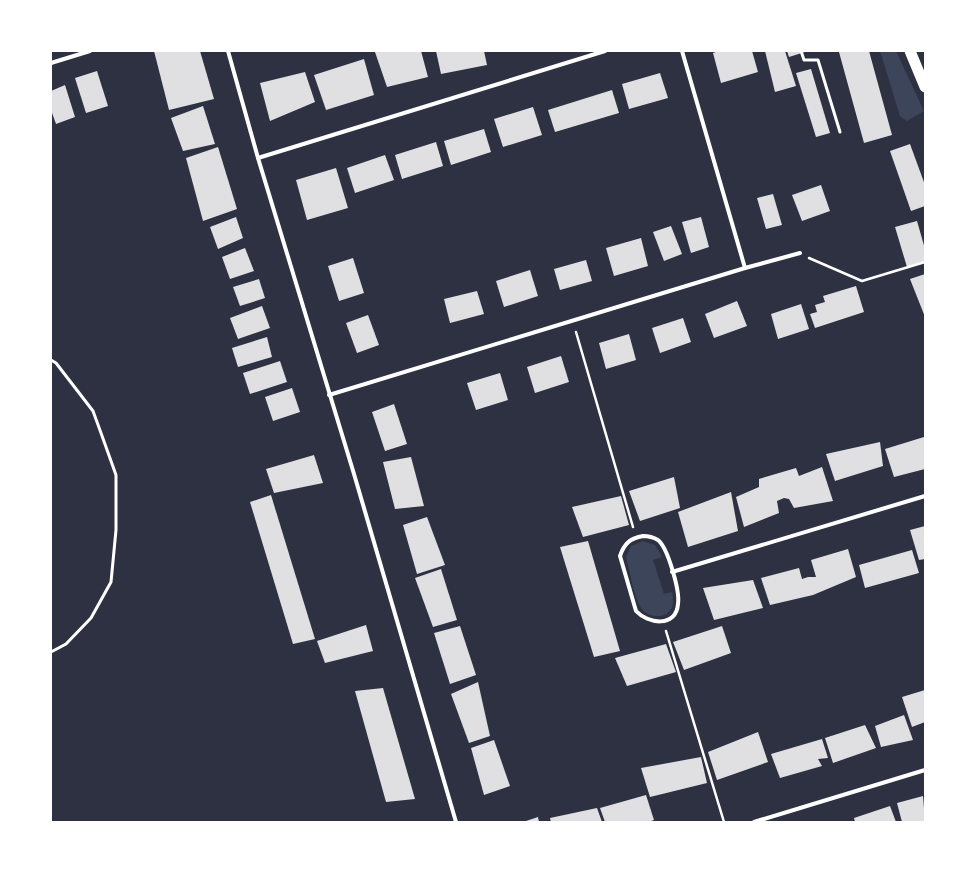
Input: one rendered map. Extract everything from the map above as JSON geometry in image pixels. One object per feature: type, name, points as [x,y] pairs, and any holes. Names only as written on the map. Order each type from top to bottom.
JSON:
[{"type":"highway","points":[[910,51],[925,87]]},
{"type":"street","points":[[51,63],[90,51]]},
{"type":"street","points":[[228,51],[258,158],[456,822]]},
{"type":"street","points":[[258,158],[605,51]]},
{"type":"street","points":[[682,51],[745,268]]},
{"type":"street","points":[[329,395],[745,268],[800,253]]},
{"type":"street","points":[[672,572],[925,496]]},
{"type":"street","points":[[636,537],[652,537],[659,541],[665,551],[672,572],[678,592],[678,605],[671,618],[663,622],[649,621],[642,617],[636,611],[633,603],[620,556],[625,545],[636,537]]},
{"type":"street","points":[[754,822],[925,770]]},
{"type":"lane","points":[[801,51],[804,60],[818,60],[840,132]]},
{"type":"lane","points":[[51,360],[56,363],[93,411],[116,475],[116,530],[111,582],[91,618],[66,644],[51,652]]},
{"type":"path","points":[[800,253],[862,281],[925,262]]},
{"type":"path","points":[[573,321],[636,537]]},
{"type":"path","points":[[663,622],[724,822]]},
{"type":"shaded area","points":[[880,51],[896,51],[924,111],[907,121],[900,116]]},
{"type":"shaded area","points":[[643,541],[655,545],[662,557],[653,560],[664,594],[672,592],[673,604],[668,613],[663,615],[653,616],[644,612],[638,603],[634,590],[626,557],[631,546]]},
{"type":"building","points":[[154,51],[200,51],[214,99],[169,110]]},
{"type":"building","points":[[421,51],[428,77],[387,87],[375,52]]},
{"type":"building","points":[[436,51],[484,51],[487,65],[441,74]]},
{"type":"building","points":[[719,51],[752,51],[758,72],[721,83],[713,53]]},
{"type":"building","points":[[765,51],[785,51],[796,86],[775,92]]},
{"type":"building","points":[[787,51],[808,51],[789,57]]},
{"type":"building","points":[[837,51],[869,51],[892,135],[864,143],[839,52]]},
{"type":"building","points":[[364,59],[374,95],[326,110],[314,75]]},
{"type":"building","points":[[811,69],[830,133],[816,137],[796,73]]},
{"type":"building","points":[[97,71],[108,106],[86,113],[75,78]]},
{"type":"building","points":[[305,72],[315,102],[270,121],[260,83]]},
{"type":"building","points":[[660,73],[668,98],[629,109],[622,84]]},
{"type":"building","points":[[65,85],[75,117],[56,124],[51,110],[51,91]]},
{"type":"building","points":[[612,90],[619,113],[555,132],[548,110]]},
{"type":"building","points":[[203,106],[215,144],[183,151],[171,118]]},
{"type":"building","points":[[533,107],[542,135],[503,147],[494,119]]},
{"type":"building","points":[[484,129],[491,152],[451,165],[444,141]]},
{"type":"building","points":[[436,142],[443,166],[402,179],[395,155]]},
{"type":"building","points":[[910,144],[925,185],[925,206],[911,211],[890,151]]},
{"type":"building","points":[[218,147],[237,209],[203,221],[186,158]]},
{"type":"building","points":[[385,155],[394,180],[355,193],[347,168]]},
{"type":"building","points":[[336,168],[348,208],[307,220],[296,180]]},
{"type":"building","points":[[821,185],[830,211],[802,221],[792,195]]},
{"type":"building","points":[[773,194],[782,225],[766,229],[757,198]]},
{"type":"building","points":[[236,217],[243,238],[218,249],[210,227]]},
{"type":"building","points":[[701,217],[709,247],[691,253],[682,222]]},
{"type":"building","points":[[917,221],[925,249],[925,262],[907,267],[895,227]]},
{"type":"building","points":[[671,226],[682,254],[664,261],[653,232]]},
{"type":"building","points":[[641,238],[648,266],[614,276],[606,248]]},
{"type":"building","points":[[245,248],[254,271],[230,279],[222,257]]},
{"type":"building","points":[[353,258],[364,293],[339,301],[328,266]]},
{"type":"building","points":[[586,260],[592,281],[560,290],[554,269]]},
{"type":"building","points":[[530,270],[538,296],[504,307],[496,281]]},
{"type":"building","points":[[925,274],[925,317],[910,279]]},
{"type":"building","points":[[259,279],[265,298],[240,306],[233,287]]},
{"type":"building","points":[[856,286],[864,312],[815,328],[810,314],[817,312],[815,305],[825,302],[823,296]]},
{"type":"building","points":[[477,291],[484,314],[450,323],[444,299]]},
{"type":"building","points":[[737,301],[747,326],[714,338],[705,314]]},
{"type":"building","points":[[801,304],[809,329],[778,339],[771,314]]},
{"type":"building","points":[[262,306],[270,328],[238,339],[230,318]]},
{"type":"building","points":[[368,315],[379,345],[357,353],[346,323]]},
{"type":"building","points":[[683,318],[691,342],[660,353],[652,328]]},
{"type":"building","points":[[629,334],[636,360],[606,369],[599,343]]},
{"type":"building","points":[[267,337],[272,357],[238,367],[232,348]]},
{"type":"building","points":[[561,356],[569,382],[535,393],[527,367]]},
{"type":"building","points":[[280,361],[287,382],[250,394],[243,373]]},
{"type":"building","points":[[500,373],[508,400],[476,410],[467,383]]},
{"type":"building","points":[[292,388],[300,412],[273,421],[265,397]]},
{"type":"building","points":[[394,404],[407,444],[385,451],[372,412]]},
{"type":"building","points":[[924,437],[925,469],[894,477],[885,449]]},
{"type":"building","points":[[880,442],[883,466],[835,481],[826,454]]},
{"type":"building","points":[[314,455],[323,483],[274,493],[266,469]]},
{"type":"building","points":[[411,457],[424,506],[395,509],[383,462]]},
{"type":"building","points":[[822,467],[833,501],[794,508],[789,499],[784,498],[777,501],[779,513],[744,527],[736,497],[759,487],[759,479],[796,468],[799,476]]},
{"type":"building","points":[[674,477],[680,508],[640,521],[629,491]]},
{"type":"building","points":[[731,492],[738,531],[688,547],[678,512]]},
{"type":"building","points":[[271,495],[315,639],[293,644],[250,502]]},
{"type":"building","points":[[621,496],[629,525],[583,537],[572,507]]},
{"type":"building","points":[[427,517],[445,565],[417,574],[403,525]]},
{"type":"building","points":[[925,526],[925,559],[919,560],[910,530]]},
{"type":"building","points":[[588,541],[620,651],[594,657],[560,547]]},
{"type":"building","points":[[848,549],[856,577],[813,595],[770,605],[761,578],[799,568],[802,579],[816,577],[811,560]]},
{"type":"building","points":[[912,550],[919,573],[865,588],[859,565]]},
{"type":"building","points":[[441,569],[457,620],[433,627],[415,578]]},
{"type":"building","points":[[753,580],[763,608],[714,620],[703,588]]},
{"type":"building","points":[[366,625],[373,651],[325,663],[317,641]]},
{"type":"building","points":[[460,626],[476,675],[450,684],[434,633]]},
{"type":"building","points":[[722,626],[731,653],[684,670],[673,642]]},
{"type":"building","points":[[666,644],[676,672],[627,686],[615,658]]},
{"type":"building","points":[[478,682],[490,736],[469,743],[451,694]]},
{"type":"building","points":[[383,688],[415,799],[386,802],[355,691]]},
{"type":"building","points":[[925,690],[925,722],[912,727],[902,697]]},
{"type":"building","points":[[904,715],[913,740],[881,747],[875,726]]},
{"type":"building","points":[[865,725],[876,748],[833,763],[825,738]]},
{"type":"building","points":[[758,732],[768,762],[717,780],[708,752]]},
{"type":"building","points":[[822,739],[828,758],[818,759],[822,766],[780,778],[771,754]]},
{"type":"building","points":[[494,740],[510,786],[484,795],[471,748]]},
{"type":"building","points":[[701,757],[707,783],[650,797],[641,768]]},
{"type":"building","points":[[646,795],[654,820],[648,822],[605,822],[600,808]]},
{"type":"building","points":[[923,796],[925,821],[902,822],[897,803]]},
{"type":"building","points":[[890,806],[896,822],[855,822],[854,818]]},
{"type":"building","points":[[597,808],[602,822],[551,822],[550,818]]},
{"type":"building","points":[[538,817],[539,822],[523,822]]}]
